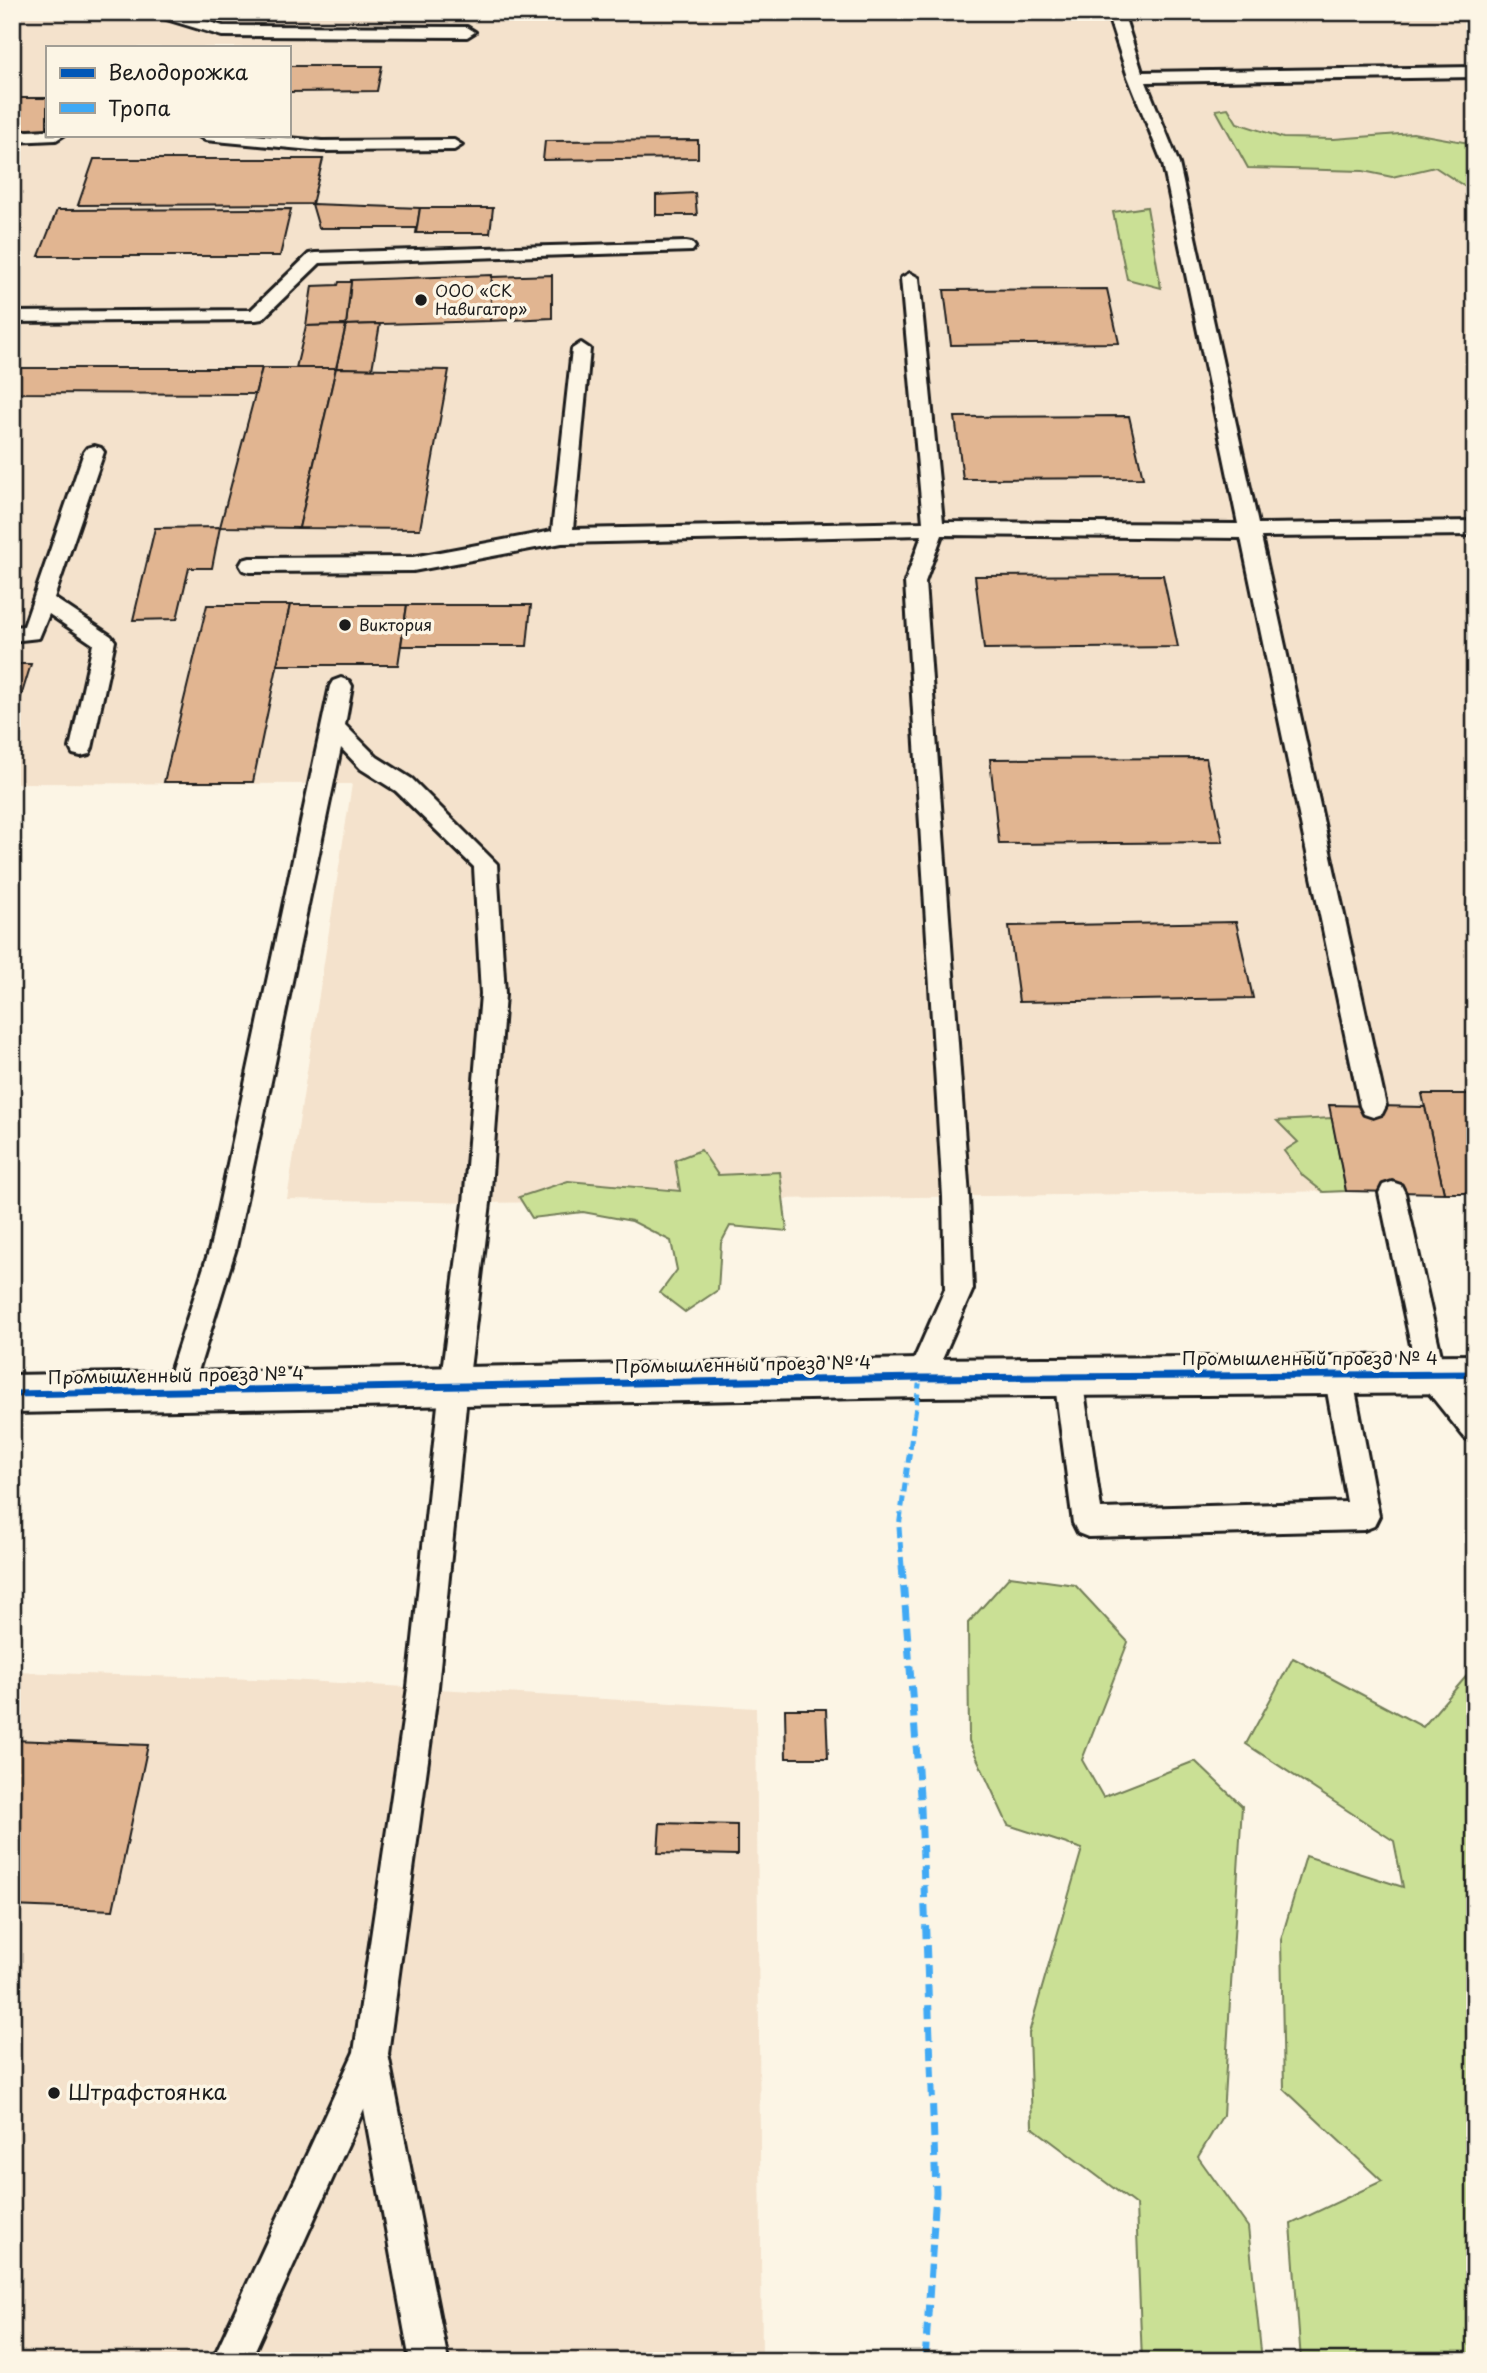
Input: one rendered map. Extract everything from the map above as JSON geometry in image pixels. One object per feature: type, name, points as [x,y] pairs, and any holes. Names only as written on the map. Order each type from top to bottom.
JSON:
[{"type":"street","name":"Промышленный проезд № 4","points":[[12,1394],[920,1378],[1475,1374]]},
{"type":"lane","points":[[158,12],[222,31],[467,32]]},
{"type":"lane","points":[[1115,12],[1136,77],[1171,164],[1373,1106]]},
{"type":"lane","points":[[1136,77],[1475,72]]},
{"type":"lane","points":[[12,137],[46,135]]},
{"type":"lane","points":[[216,136],[322,146],[454,145]]},
{"type":"lane","points":[[12,317],[256,315],[314,258],[686,247]]},
{"type":"lane","points":[[910,278],[934,528],[915,582],[956,1197],[959,1289],[920,1378]]},
{"type":"lane","points":[[562,536],[581,349]]},
{"type":"lane","points":[[12,634],[32,633],[94,452]]},
{"type":"lane","points":[[250,565],[413,564],[562,536],[934,528],[1250,531],[1475,528]]},
{"type":"lane","points":[[43,600],[104,641],[81,748]]},
{"type":"lane","points":[[178,1391],[223,1248],[341,686]]},
{"type":"lane","points":[[231,2361],[371,2054],[423,1687],[454,1386],[477,1203],[493,995],[485,864],[404,785],[369,764],[334,727]]},
{"type":"lane","points":[[1392,1192],[1431,1374],[1475,1429]]},
{"type":"lane","points":[[1068,1377],[1088,1523],[1364,1517],[1338,1374]]},
{"type":"lane","points":[[371,2054],[429,2361]]},
{"type":"shaded area","points":[[12,12],[1475,12],[1475,1193],[1346,1191],[477,1203],[287,1199],[352,784],[12,783]]},
{"type":"shaded area","points":[[12,1672],[289,1680],[756,1708],[762,2361],[12,2361]]},
{"type":"green space","points":[[1228,108],[1237,123],[1283,138],[1334,139],[1413,133],[1475,144],[1475,189],[1464,186],[1435,167],[1392,177],[1363,171],[1248,168],[1216,110]]},
{"type":"green space","points":[[1147,207],[1161,288],[1127,279],[1113,212]]},
{"type":"green space","points":[[1332,1118],[1346,1191],[1323,1192],[1303,1176],[1284,1151],[1298,1142],[1277,1121]]},
{"type":"green space","points":[[701,1150],[718,1175],[780,1172],[787,1231],[730,1226],[721,1243],[718,1290],[685,1312],[660,1293],[677,1270],[671,1241],[632,1221],[583,1212],[532,1218],[519,1197],[568,1181],[680,1191],[675,1160]]},
{"type":"green space","points":[[1010,1576],[1075,1585],[1128,1642],[1082,1760],[1103,1797],[1195,1761],[1242,1806],[1223,2115],[1198,2157],[1248,2227],[1262,2361],[1142,2361],[1136,2205],[1032,2127],[1029,2033],[1082,1849],[1008,1825],[969,1741],[968,1623]]},
{"type":"green space","points":[[1293,1658],[1423,1727],[1475,1666],[1475,2361],[1301,2361],[1291,2224],[1382,2181],[1284,2089],[1281,1940],[1306,1856],[1403,1887],[1394,1841],[1246,1744]]},
{"type":"building","points":[[290,66],[382,66],[377,91],[290,92]]},
{"type":"building","points":[[12,98],[46,98],[46,129],[12,129]]},
{"type":"building","points":[[698,140],[698,158],[543,160],[545,141]]},
{"type":"building","points":[[94,159],[323,159],[312,204],[78,205]]},
{"type":"building","points":[[695,193],[697,215],[656,215],[656,195]]},
{"type":"building","points":[[312,204],[420,208],[417,228],[319,228]]},
{"type":"building","points":[[420,208],[493,208],[490,233],[416,233]]},
{"type":"building","points":[[291,209],[280,256],[39,256],[57,210]]},
{"type":"building","points":[[492,275],[490,321],[346,325],[351,280]]},
{"type":"building","points":[[552,275],[552,318],[490,321],[492,277]]},
{"type":"building","points":[[339,282],[351,282],[346,325],[306,326],[312,286],[338,285]]},
{"type":"building","points":[[1107,289],[1119,343],[951,345],[944,290]]},
{"type":"building","points":[[380,324],[372,369],[336,368],[346,325]]},
{"type":"building","points":[[346,325],[336,368],[296,368],[306,326]]},
{"type":"building","points":[[12,368],[262,368],[255,394],[12,393]]},
{"type":"building","points":[[262,368],[336,368],[299,528],[220,527]]},
{"type":"building","points":[[336,368],[449,370],[420,529],[299,528]]},
{"type":"building","points":[[1129,416],[1143,478],[963,479],[955,417]]},
{"type":"building","points":[[220,527],[212,568],[189,568],[177,619],[133,620],[155,528]]},
{"type":"building","points":[[1163,575],[1178,647],[984,649],[975,576]]},
{"type":"building","points":[[207,605],[290,605],[253,782],[164,782]]},
{"type":"building","name":"Виктория","points":[[290,605],[407,605],[398,665],[277,665]]},
{"type":"building","points":[[407,605],[531,605],[527,646],[401,646]]},
{"type":"building","points":[[12,664],[31,664],[12,726]]},
{"type":"building","points":[[1206,758],[1223,842],[999,844],[990,759]]},
{"type":"building","points":[[1236,922],[1253,998],[1019,1002],[1009,926]]},
{"type":"building","points":[[1422,1094],[1475,1094],[1475,1193],[1444,1193]]},
{"type":"building","points":[[1329,1105],[1425,1107],[1444,1193],[1346,1191]]},
{"type":"building","points":[[785,1709],[826,1709],[828,1758],[786,1758]]},
{"type":"building","points":[[12,1740],[148,1745],[113,1910],[12,1906]]},
{"type":"building","points":[[660,1823],[737,1825],[737,1855],[658,1853]]},
{"type":"marked path","points":[[920,1378],[899,1527],[921,1808],[936,2192],[925,2361]]},
{"type":"cycle path","points":[[12,1394],[920,1378],[1475,1374]]},
{"type":"place","name":"ООО «СК Навигатор»","points":[[421,300]]},
{"type":"place","name":"Виктория","points":[[345,625]]},
{"type":"place","name":"Штрафстоянка","points":[[54,2093]]}]
